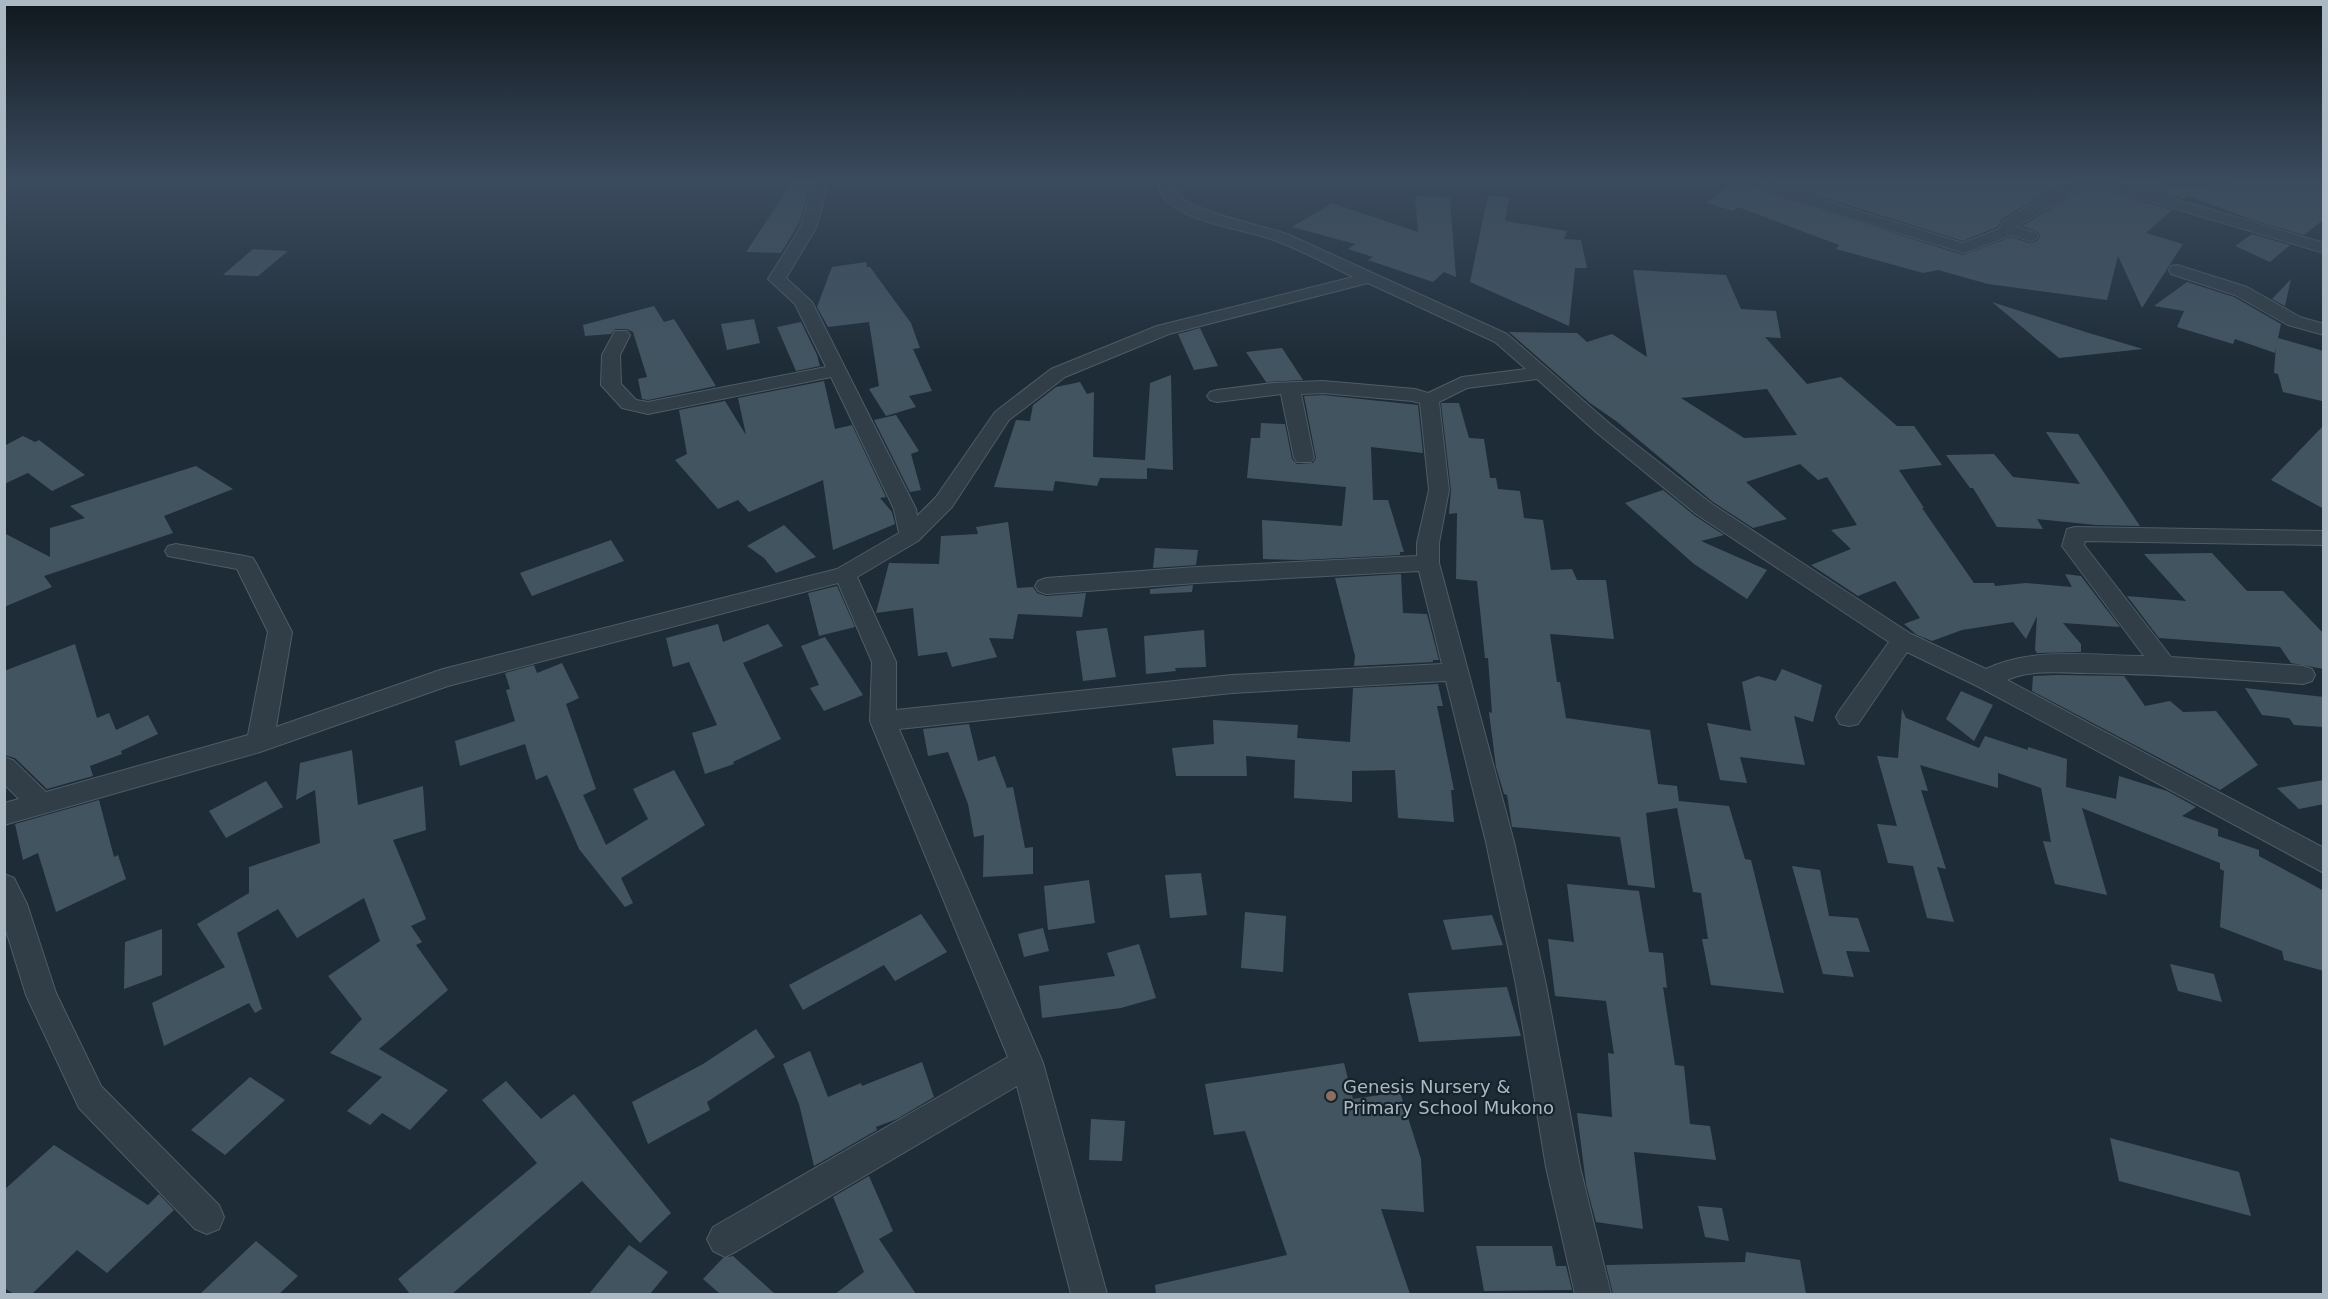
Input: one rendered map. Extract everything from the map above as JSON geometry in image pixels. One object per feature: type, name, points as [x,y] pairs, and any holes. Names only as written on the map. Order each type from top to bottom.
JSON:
[{"type":"street","points":[[801,240],[777,279],[803,302],[905,509],[910,536]]},
{"type":"street","points":[[1287,240],[1501,338],[1603,428],[1704,509],[1903,640],[1986,680],[2324,862]]},
{"type":"street","points":[[1937,240],[1964,248],[1985,240]]},
{"type":"street","points":[[2296,240],[2324,248]]},
{"type":"street","points":[[2177,270],[2241,291],[2294,321],[2324,330]]},
{"type":"street","points":[[4,814],[260,742],[443,678],[845,574],[910,536],[944,502],[1002,416],[1058,373],[1163,330],[1372,277]]},
{"type":"street","points":[[621,335],[611,355],[611,384],[629,404],[648,408],[838,370]]},
{"type":"street","points":[[1217,396],[1323,387],[1415,395],[1429,400],[1462,383],[1542,373]]},
{"type":"street","points":[[1290,388],[1304,458]]},
{"type":"street","points":[[1429,400],[1439,490],[1428,543],[1428,563],[1500,842],[1531,985],[1563,1167],[1593,1294]]},
{"type":"street","points":[[2164,665],[2073,546],[2075,534],[2324,538]]},
{"type":"street","points":[[176,551],[245,563],[280,632],[260,742]]},
{"type":"street","points":[[1046,586],[1196,575],[1428,563]]},
{"type":"street","points":[[845,574],[884,662],[884,721],[955,896],[1027,1063],[1089,1294]]},
{"type":"street","points":[[1849,717],[1903,640]]},
{"type":"street","points":[[1986,680],[2012,667],[2056,664],[2164,665],[2303,675]]},
{"type":"street","points":[[884,721],[1232,684],[1456,672]]},
{"type":"street","points":[[4,767],[40,803]]},
{"type":"street","points":[[4,886],[13,903],[41,995],[90,1097],[207,1217]]},
{"type":"street","points":[[725,1239],[1027,1063]]},
{"type":"building","points":[[754,240],[789,240],[781,253],[746,252]]},
{"type":"building","points":[[1339,240],[1453,240],[1456,277],[1444,272],[1433,282],[1368,260],[1373,257],[1348,249],[1355,244]]},
{"type":"building","points":[[1479,240],[1581,240],[1587,268],[1575,268],[1569,326],[1470,282]]},
{"type":"building","points":[[1825,240],[1914,240],[1963,255],[2004,240],[2019,240],[2029,243],[2038,240],[2168,240],[2183,244],[2142,308],[2118,256],[2107,300],[1988,284],[1938,270],[1923,273],[1836,249],[1839,245]]},
{"type":"building","points":[[2244,240],[2271,240],[2290,245],[2270,262],[2235,246]]},
{"type":"building","points":[[253,249],[288,251],[258,276],[223,275]]},
{"type":"building","points":[[866,262],[867,267],[870,267],[911,323],[920,348],[913,349],[932,391],[909,396],[916,407],[886,416],[869,389],[879,386],[869,322],[828,327],[817,307],[832,267]]},
{"type":"building","points":[[1633,270],[1726,275],[1741,309],[1776,311],[1781,338],[1765,337],[1807,384],[1841,377],[1897,426],[1914,426],[1942,465],[1899,470],[1924,508],[1922,508],[1974,583],[1994,583],[1995,586],[2026,583],[2072,587],[2065,574],[2081,576],[2120,627],[2063,623],[2081,644],[2081,652],[2037,653],[2035,650],[2037,616],[2026,639],[2013,622],[1962,630],[1932,641],[1917,635],[1904,624],[1920,618],[1895,581],[1858,596],[1811,565],[1851,549],[1831,530],[1857,525],[1827,477],[1818,480],[1800,464],[1746,482],[1787,519],[1753,528],[1713,502],[1616,421],[1590,403],[1509,332],[1577,333],[1587,342],[1612,334],[1647,357]],"holes":[[[1767,389],[1797,435],[1744,438],[1681,398]]]},
{"type":"building","points":[[2291,279],[2285,306],[2272,299]]},
{"type":"building","points":[[2187,282],[2234,297],[2281,324],[2278,338],[2324,351],[2322,401],[2283,392],[2278,374],[2274,373],[2276,346],[2275,353],[2235,339],[2233,344],[2177,327],[2184,311],[2154,306]]},
{"type":"building","points":[[1992,302],[2089,333],[2143,349],[2059,358]]},
{"type":"building","points":[[654,306],[664,322],[674,319],[716,386],[648,400],[642,399],[638,379],[647,377],[633,332],[627,329],[615,329],[611,334],[585,336],[583,325]]},
{"type":"building","points":[[754,319],[760,343],[727,350],[721,324]]},
{"type":"building","points":[[801,322],[820,366],[796,371],[777,327]]},
{"type":"building","points":[[1200,328],[1218,366],[1194,370],[1178,334]]},
{"type":"building","points":[[1282,348],[1303,380],[1266,382],[1246,352]]},
{"type":"building","points":[[1171,375],[1173,470],[1147,468],[1147,479],[1100,478],[1097,486],[1055,481],[1053,491],[994,487],[1016,420],[1030,421],[1033,405],[1056,387],[1080,382],[1087,394],[1094,392],[1093,457],[1145,460],[1150,383]]},
{"type":"building","points":[[824,381],[835,429],[852,425],[886,497],[880,498],[892,512],[895,524],[833,550],[823,480],[749,512],[738,500],[718,509],[675,460],[687,454],[679,410],[725,401],[746,435],[738,398]]},
{"type":"building","points":[[1323,395],[1418,405],[1423,453],[1371,447],[1373,500],[1388,500],[1404,552],[1400,552],[1400,555],[1301,560],[1263,559],[1262,520],[1342,526],[1346,487],[1247,478],[1251,438],[1260,438],[1261,423],[1285,424],[1292,459],[1297,464],[1313,463],[1316,458],[1304,396]]},
{"type":"building","points":[[1441,403],[1459,403],[1469,438],[1484,439],[1490,478],[1496,478],[1498,489],[1520,491],[1524,518],[1543,520],[1551,570],[1572,569],[1577,580],[1606,580],[1614,639],[1550,634],[1557,682],[1560,682],[1566,718],[1650,730],[1658,784],[1677,786],[1679,801],[1729,806],[1745,859],[1751,860],[1784,993],[1711,985],[1702,939],[1708,939],[1701,893],[1693,892],[1677,808],[1646,813],[1655,888],[1628,885],[1620,837],[1512,827],[1507,795],[1504,794],[1496,767],[1489,712],[1492,713],[1488,658],[1485,658],[1477,581],[1456,579],[1457,513],[1449,514],[1451,490]]},
{"type":"building","points":[[896,415],[919,451],[911,454],[921,490],[910,492],[874,420]]},
{"type":"building","points":[[2324,425],[2324,509],[2271,480]]},
{"type":"building","points":[[2046,432],[2078,434],[2140,526],[2096,525],[2037,519],[2043,529],[1997,527],[1973,488],[1970,488],[1946,455],[1994,454],[2013,477],[2080,484]]},
{"type":"building","points":[[23,436],[35,442],[39,440],[85,475],[52,491],[28,473],[4,484],[4,446]]},
{"type":"building","points":[[196,466],[233,489],[164,516],[173,533],[44,576],[52,587],[4,607],[4,533],[50,557],[50,528],[85,518],[70,506]]},
{"type":"building","points":[[1663,490],[1695,516],[1724,535],[1701,541],[1767,570],[1747,599],[1694,564],[1625,503]]},
{"type":"building","points":[[1008,522],[1017,588],[1033,587],[1037,593],[1046,596],[1086,593],[1082,617],[1018,614],[1013,639],[989,638],[997,657],[952,667],[947,652],[918,656],[913,608],[876,613],[889,563],[939,564],[941,536],[978,534],[976,527]]},
{"type":"building","points":[[784,525],[816,557],[776,573],[764,558],[747,546]]},
{"type":"building","points":[[611,540],[624,561],[532,596],[520,573]]},
{"type":"building","points":[[1155,548],[1198,550],[1196,565],[1153,568]]},
{"type":"building","points":[[2212,553],[2247,591],[2283,591],[2324,634],[2324,669],[2291,663],[2280,647],[2159,638],[2127,596],[2186,601],[2144,554]]},
{"type":"building","points":[[1401,574],[1403,613],[1427,614],[1439,660],[1354,666],[1355,656],[1335,578]]},
{"type":"building","points":[[1193,585],[1192,592],[1150,594],[1150,589]]},
{"type":"building","points":[[837,586],[855,627],[819,636],[808,593]]},
{"type":"building","points":[[718,624],[723,642],[768,624],[783,646],[743,663],[781,739],[733,762],[734,764],[705,774],[692,733],[717,725],[689,662],[673,667],[666,638]]},
{"type":"building","points":[[1107,628],[1116,677],[1083,681],[1076,631]]},
{"type":"building","points":[[1204,630],[1206,667],[1175,668],[1176,671],[1146,674],[1144,636]]},
{"type":"building","points":[[825,637],[863,695],[824,711],[810,688],[819,685],[801,646]]},
{"type":"building","points":[[75,644],[97,718],[109,713],[116,730],[148,715],[158,734],[121,751],[122,754],[90,766],[93,776],[47,789],[15,758],[4,755],[4,671]]},
{"type":"building","points":[[562,663],[579,698],[566,704],[596,789],[583,795],[606,845],[648,819],[633,789],[674,770],[705,825],[621,878],[633,903],[625,907],[579,849],[547,775],[536,780],[525,744],[460,766],[455,741],[515,721],[506,690],[510,689],[505,673],[534,665],[537,673]]},
{"type":"building","points":[[1782,669],[1822,685],[1813,722],[1794,716],[1805,765],[1740,757],[1747,783],[1720,780],[1707,723],[1751,731],[1742,682],[1758,676],[1776,681]]},
{"type":"building","points":[[2033,676],[2124,676],[2145,706],[2170,701],[2183,712],[2216,711],[2258,765],[2220,790],[2032,691]]},
{"type":"building","points":[[1438,684],[1443,706],[1437,706],[1454,790],[1451,790],[1454,822],[1398,818],[1395,770],[1352,771],[1352,802],[1294,798],[1295,760],[1246,756],[1247,776],[1176,776],[1172,748],[1214,744],[1213,720],[1298,725],[1297,738],[1350,742],[1353,688]]},
{"type":"building","points":[[2245,688],[2324,697],[2324,727],[2294,725],[2289,718],[2262,715]]},
{"type":"building","points":[[1961,691],[1993,705],[1974,741],[1946,719]]},
{"type":"building","points":[[1902,709],[1906,718],[1979,748],[1985,736],[2028,750],[2028,747],[2067,759],[2066,787],[2116,799],[2119,776],[2167,791],[2196,807],[2182,816],[2218,829],[2218,836],[2259,850],[2259,856],[2324,891],[2324,971],[2284,960],[2282,951],[2220,927],[2224,871],[2220,869],[2220,863],[2082,808],[2107,895],[2055,884],[2043,841],[2051,842],[2041,788],[1998,773],[1998,788],[1920,765],[1928,791],[1921,790],[1946,869],[1937,867],[1954,922],[1927,918],[1913,866],[1888,863],[1877,824],[1897,826],[1877,756],[1898,758]]},
{"type":"building","points":[[969,724],[978,761],[995,756],[1007,788],[1013,787],[1025,848],[1033,847],[1033,874],[983,877],[984,835],[974,837],[968,804],[948,752],[928,756],[923,729]]},
{"type":"building","points":[[352,750],[358,805],[423,786],[426,830],[393,840],[426,919],[411,926],[422,942],[416,945],[448,990],[379,1049],[448,1090],[410,1130],[382,1113],[370,1125],[347,1111],[382,1077],[330,1053],[362,1019],[328,976],[380,941],[364,898],[297,938],[278,909],[237,933],[262,1009],[255,1013],[249,1003],[164,1046],[152,1003],[225,967],[197,924],[249,893],[249,867],[320,843],[315,790],[296,800],[300,763]]},
{"type":"building","points":[[2324,780],[2324,804],[2299,809],[2277,788]]},
{"type":"building","points":[[266,781],[283,807],[226,838],[209,811]]},
{"type":"building","points":[[99,800],[114,857],[118,855],[126,879],[56,912],[38,853],[23,860],[15,824]]},
{"type":"building","points":[[1792,866],[1820,870],[1829,916],[1858,918],[1870,952],[1846,951],[1854,977],[1823,974]]},
{"type":"building","points":[[1201,873],[1207,915],[1170,918],[1165,875]]},
{"type":"building","points":[[1089,880],[1095,923],[1048,930],[1044,886]]},
{"type":"building","points":[[1567,884],[1639,891],[1649,952],[1663,953],[1667,988],[1663,987],[1675,1065],[1684,1066],[1690,1124],[1710,1126],[1716,1160],[1634,1152],[1643,1229],[1596,1222],[1586,1184],[1577,1113],[1612,1117],[1608,1053],[1614,1054],[1606,1001],[1555,996],[1548,939],[1574,942]]},
{"type":"building","points":[[1245,912],[1286,916],[1283,972],[1241,968]]},
{"type":"building","points":[[921,914],[947,952],[895,981],[884,965],[803,1010],[789,985]]},
{"type":"building","points":[[1492,915],[1503,945],[1452,950],[1443,920]]},
{"type":"building","points":[[1043,928],[1049,951],[1024,957],[1018,934]]},
{"type":"building","points":[[162,929],[162,975],[124,989],[125,942]]},
{"type":"building","points":[[1139,944],[1156,998],[1121,1008],[1042,1018],[1039,986],[1115,976],[1107,953]]},
{"type":"building","points":[[2170,964],[2214,974],[2222,1002],[2178,991]]},
{"type":"building","points":[[1507,987],[1521,1036],[1419,1042],[1408,993]]},
{"type":"building","points":[[756,1029],[775,1057],[707,1102],[710,1110],[648,1144],[632,1102],[703,1064]]},
{"type":"building","points":[[810,1051],[828,1097],[922,1062],[934,1097],[897,1119],[876,1127],[877,1130],[814,1166],[799,1104],[783,1064]]},
{"type":"building","points":[[1344,1063],[1353,1099],[1400,1092],[1421,1159],[1424,1212],[1381,1209],[1410,1294],[1156,1294],[1155,1285],[1287,1255],[1245,1131],[1214,1135],[1205,1084]]},
{"type":"building","points":[[250,1077],[285,1100],[225,1155],[191,1130]]},
{"type":"building","points":[[506,1081],[541,1119],[574,1094],[671,1213],[640,1243],[582,1181],[452,1294],[410,1294],[398,1279],[537,1163],[482,1100]]},
{"type":"building","points":[[1091,1119],[1125,1121],[1122,1161],[1089,1160]]},
{"type":"building","points":[[2110,1138],[2239,1172],[2251,1216],[2119,1181]]},
{"type":"building","points":[[54,1145],[148,1205],[159,1194],[174,1210],[107,1273],[77,1250],[32,1294],[14,1294],[4,1288],[4,1190]]},
{"type":"building","points":[[869,1176],[893,1231],[879,1239],[916,1294],[835,1294],[864,1272],[833,1197]]},
{"type":"building","points":[[1698,1206],[1722,1208],[1729,1241],[1705,1237]]},
{"type":"building","points":[[256,1241],[298,1276],[279,1294],[200,1294]]},
{"type":"building","points":[[629,1245],[668,1272],[650,1294],[589,1294]]},
{"type":"building","points":[[1476,1246],[1552,1246],[1556,1266],[1566,1266],[1572,1290],[1484,1291]]},
{"type":"building","points":[[1746,1252],[1800,1260],[1806,1294],[1613,1294],[1606,1265],[1745,1262]]},
{"type":"building","points":[[733,1256],[775,1294],[720,1294],[703,1279],[723,1258]]},
{"type":"place","name":"Genesis Nursery & Primary School Mukono","points":[[1331,1096]]}]
